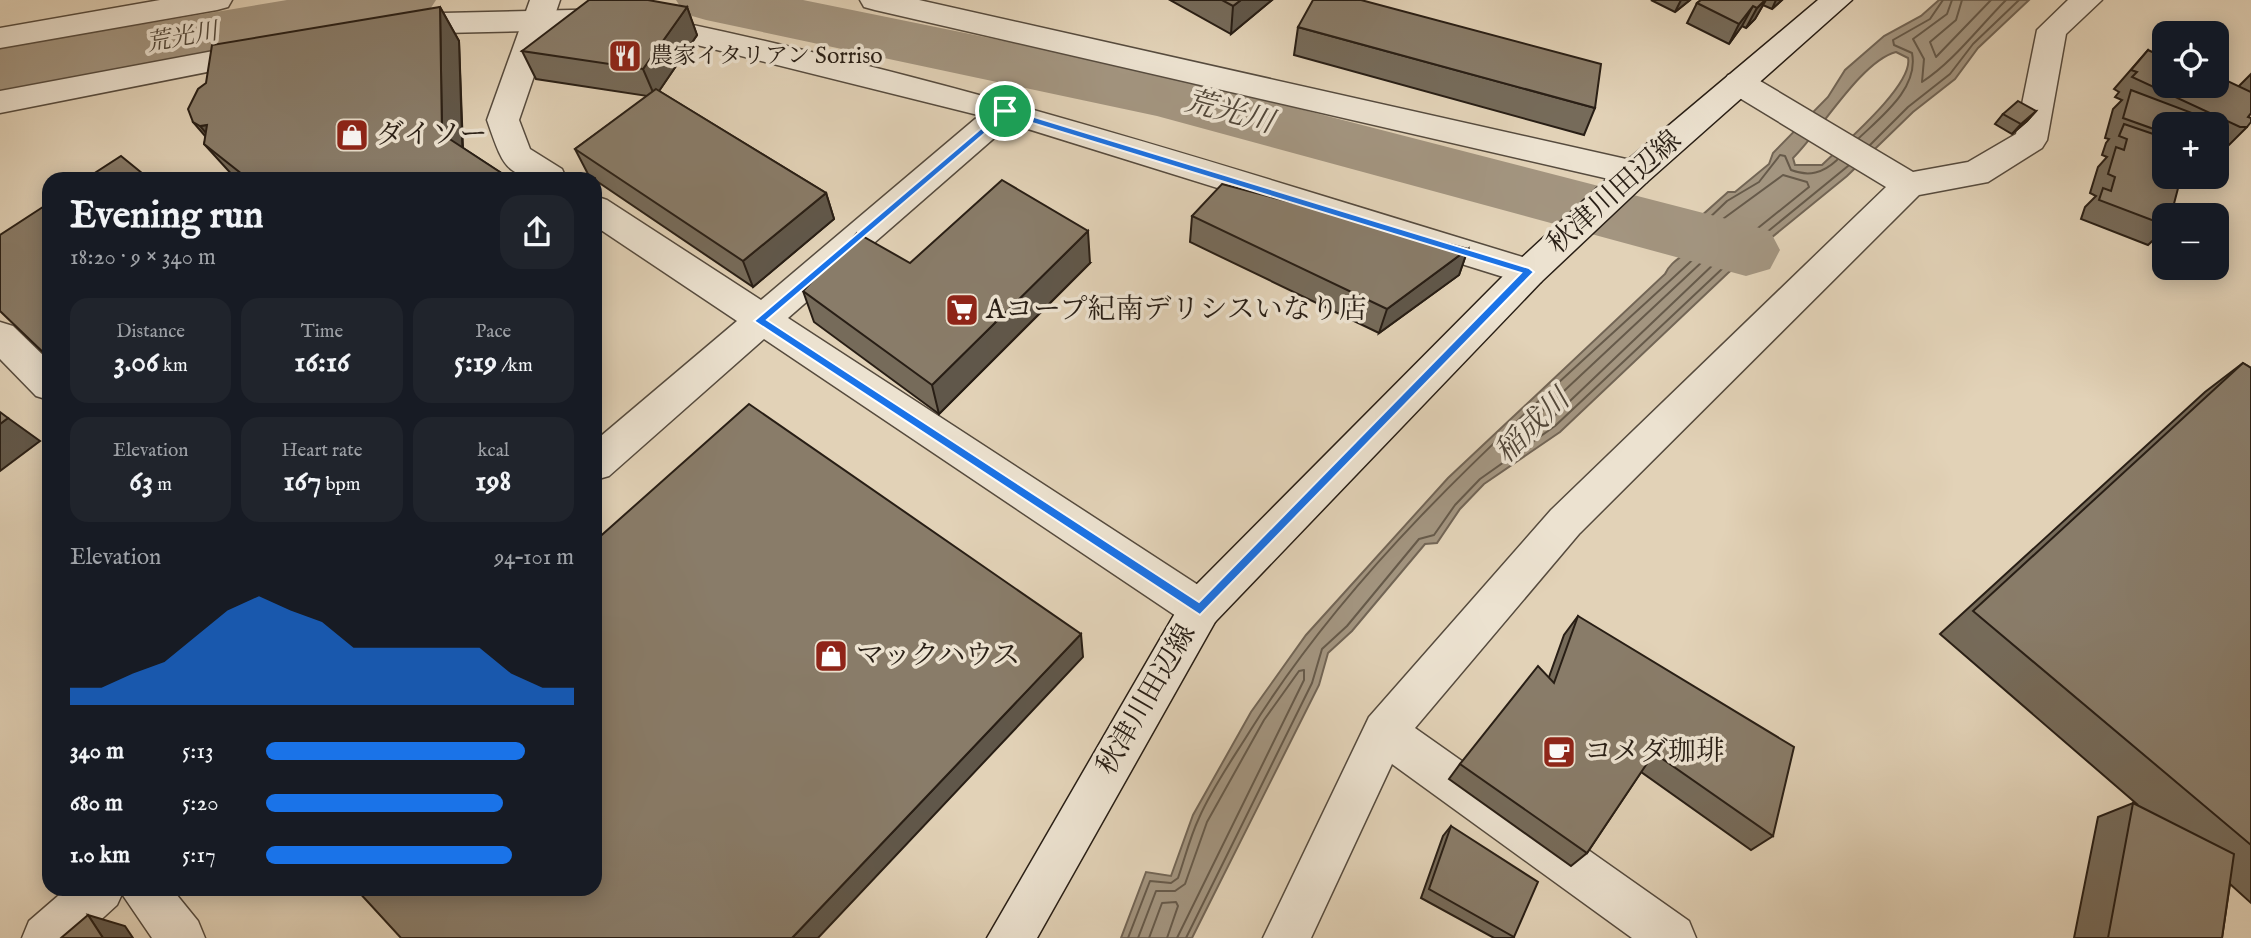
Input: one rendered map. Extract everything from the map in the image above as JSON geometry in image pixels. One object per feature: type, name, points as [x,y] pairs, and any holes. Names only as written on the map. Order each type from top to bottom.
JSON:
[{"type":"street","points":[[0,38],[217,0]]},
{"type":"street","points":[[875,0],[1635,173]]},
{"type":"street","name":"秋津川田辺線","points":[[1010,938],[1200,609],[1529,272],[1635,173],[1838,0]]},
{"type":"street","points":[[1286,938],[1384,732],[1565,522],[1909,185],[1976,173],[2031,140],[2052,30],[2087,0]]},
{"type":"street","points":[[541,172],[516,156],[503,120],[542,8]]},
{"type":"street","points":[[374,34],[542,8],[697,35],[1005,111],[1529,272]]},
{"type":"street","points":[[0,102],[292,47]]},
{"type":"street","points":[[1739,83],[1909,185]]},
{"type":"street","points":[[602,458],[1005,111]]},
{"type":"street","points":[[602,214],[760,321],[1200,609]]},
{"type":"street","points":[[0,335],[42,378]]},
{"type":"street","points":[[1384,732],[1672,938]]},
{"type":"street","points":[[46,938],[93,896]]},
{"type":"street","points":[[148,896],[181,938]]},
{"type":"water","name":"稲成川","points":[[1939,0],[2029,0],[1978,48],[1955,79],[1913,112],[1847,176],[1728,273],[1560,432],[1484,484],[1460,509],[1437,543],[1425,544],[1352,631],[1328,653],[1319,685],[1192,938],[1121,938],[1146,872],[1171,876],[1193,815],[1251,712],[1306,635],[1448,478],[1665,274],[1673,263],[1694,246],[1702,234],[1692,230],[1645,243],[1641,239],[1661,218],[1687,220],[1700,217],[1728,192],[1735,192],[1769,164],[1773,153],[1828,97],[1845,70],[1884,36],[1921,16]],"holes":[[[1896,52],[1908,58],[1907,70],[1888,99],[1822,165],[1795,165],[1793,158],[1869,69]]]},
{"type":"building","points":[[589,0],[648,0],[687,7],[643,69],[522,51]]},
{"type":"building","points":[[1222,0],[1241,0],[1233,6]]},
{"type":"building","points":[[1313,0],[1361,0],[1601,64],[1595,108],[1298,27]]},
{"type":"building","points":[[1701,0],[1765,0],[1757,8],[1753,6],[1739,24],[1697,3]]},
{"type":"building","points":[[440,7],[442,134],[500,172],[239,172],[204,144],[207,125],[200,126],[193,122],[188,109],[198,89],[206,83],[212,45]]},
{"type":"building","points":[[2148,50],[2152,52],[2152,86],[2132,77],[2137,72],[2131,70]]},
{"type":"building","points":[[2229,82],[2251,92],[2251,113],[2248,117],[2251,122],[2247,127],[2229,122],[2229,112],[2208,112],[2177,98],[2229,98]]},
{"type":"building","points":[[656,89],[826,193],[743,261],[575,149]]},
{"type":"building","points":[[2131,90],[2189,112],[2152,112],[2152,128],[2123,118]]},
{"type":"building","points":[[2018,101],[2036,111],[2021,124],[2003,114]]},
{"type":"building","points":[[2124,124],[2152,134],[2152,189],[2178,189],[2174,203],[2152,203],[2152,220],[2099,200],[2103,188],[2111,191],[2115,177],[2108,174],[2116,147],[2124,150],[2127,139],[2119,136]]},
{"type":"building","points":[[121,156],[141,172],[96,172]]},
{"type":"building","points":[[1002,180],[1088,231],[932,385],[803,291],[857,233],[910,263]]},
{"type":"building","points":[[1222,184],[1468,249],[1387,309],[1192,216]]},
{"type":"building","points":[[42,208],[42,351],[0,311],[0,235]]},
{"type":"building","points":[[2243,363],[2251,368],[2251,845],[1973,611]]},
{"type":"building","points":[[749,404],[1081,634],[792,938],[401,938],[362,896],[602,896],[602,535]]},
{"type":"building","points":[[0,412],[8,418],[0,424]]},
{"type":"building","points":[[1578,616],[1794,747],[1773,836],[1654,753],[1587,853],[1460,764],[1538,666],[1554,683]]},
{"type":"building","points":[[2133,803],[2234,854],[2222,938],[2108,938]]},
{"type":"building","points":[[1451,826],[1538,882],[1514,937],[1429,889]]},
{"type":"building","points":[[88,915],[103,938],[61,938]]},
{"type":"waterway","name":"荒光川","points":[[0,69],[406,0]]},
{"type":"waterway","name":"荒光川","points":[[706,0],[1157,94],[1746,250]]},
{"type":"place","name":"農家イタリアン Sorriso","points":[[625,56]]},
{"type":"place","name":"ダイソー","points":[[352,135]]},
{"type":"place","name":"Aコープ紀南デリシスいなり店","points":[[962,310]]},
{"type":"place","name":"マックハウス","points":[[831,656]]},
{"type":"place","name":"コメダ珈琲","points":[[1559,752]]},
{"type":"route","points":[[1005,111],[1529,272],[1200,609],[760,321],[1005,111]]}]
